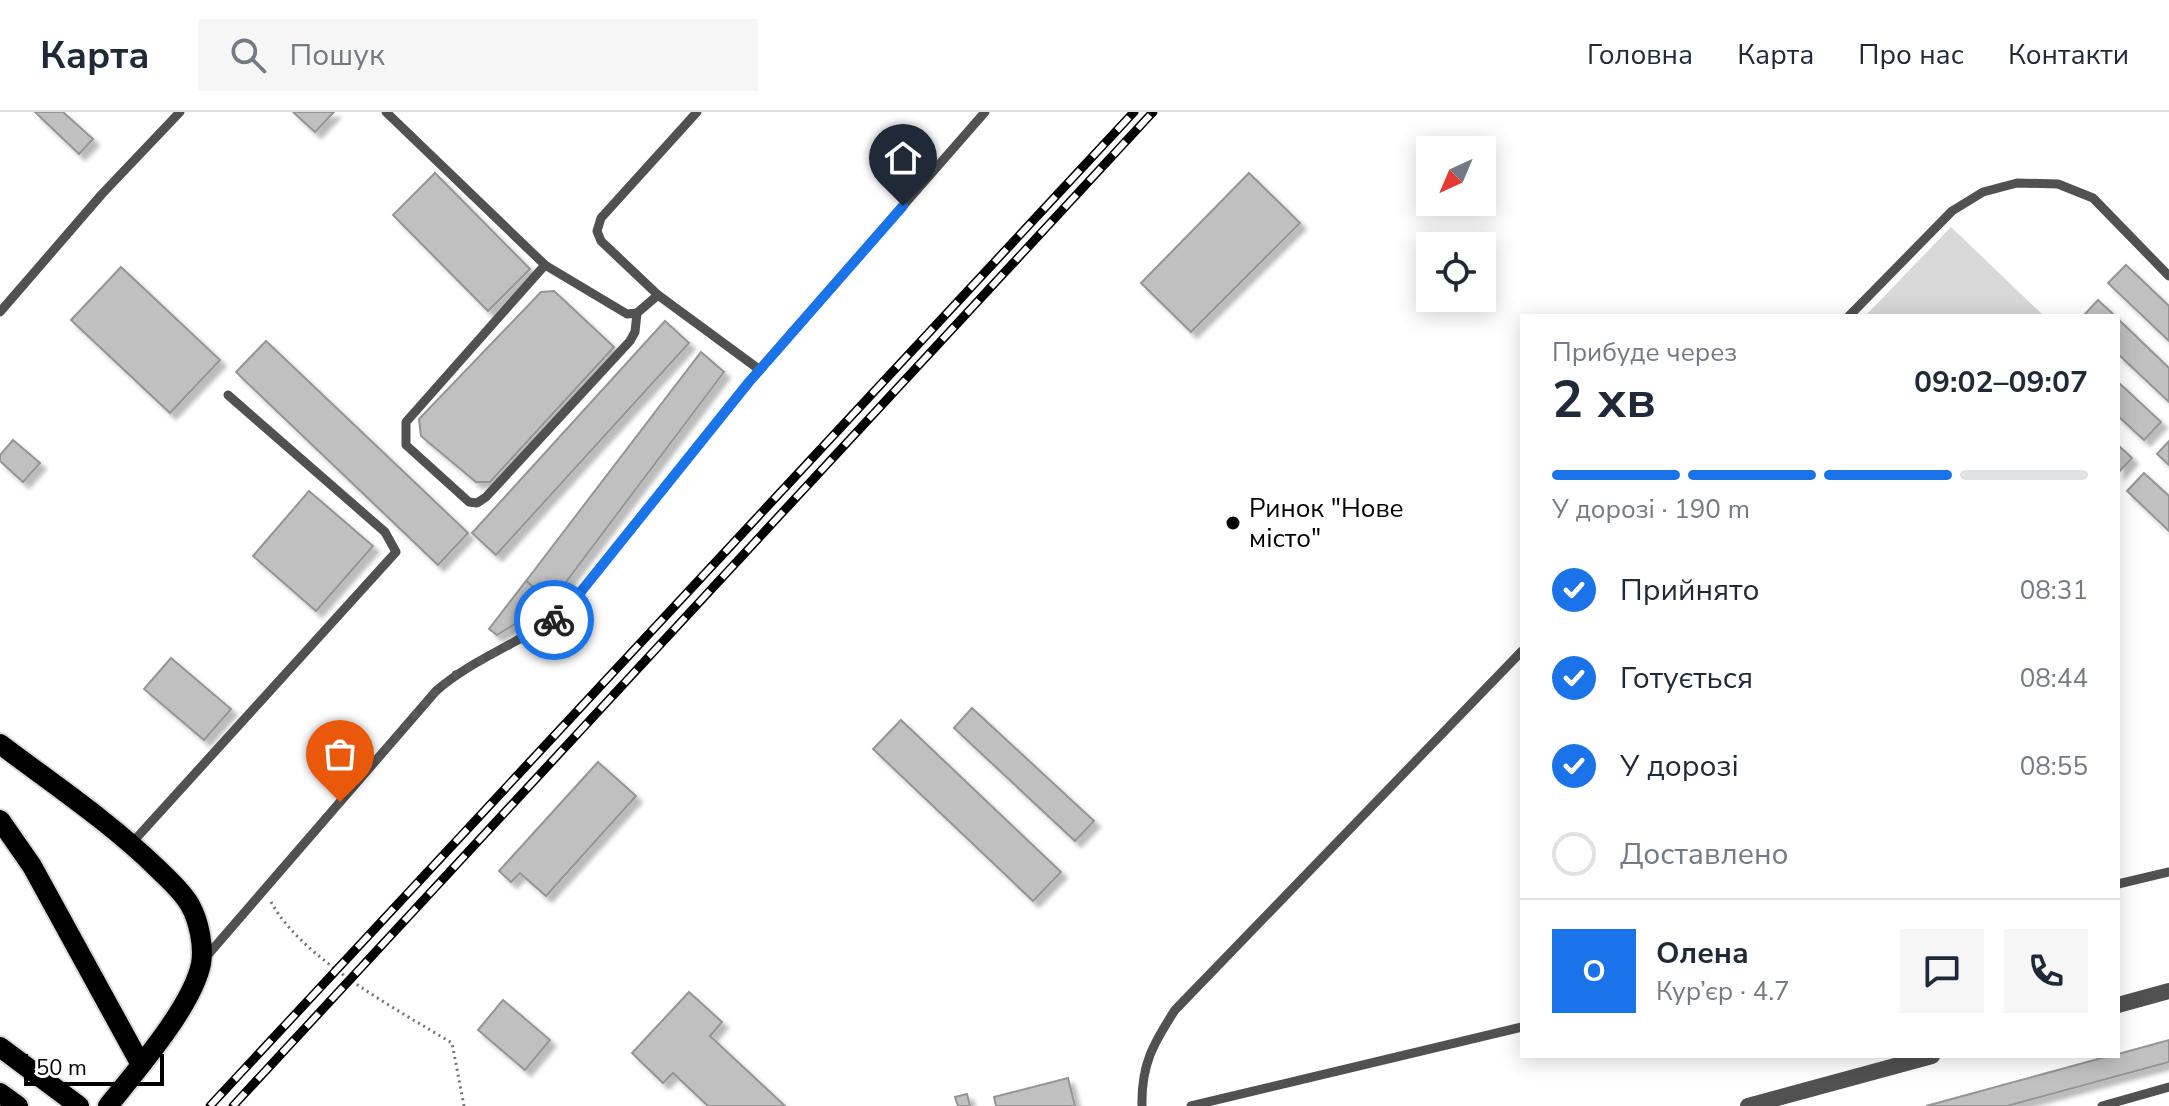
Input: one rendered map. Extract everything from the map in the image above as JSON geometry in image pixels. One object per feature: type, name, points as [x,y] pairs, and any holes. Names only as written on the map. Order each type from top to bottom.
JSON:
[{"type":"main road","points":[[0,744],[131,844],[178,889],[191,907],[201,938],[201,962],[180,1012],[108,1106]]},
{"type":"main road","points":[[0,820],[32,866],[140,1063]]},
{"type":"main road","points":[[0,1047],[79,1106]]},
{"type":"main road","points":[[0,1093],[18,1106]]},
{"type":"street","points":[[2120,1004],[2169,992]]},
{"type":"street","points":[[1748,1106],[1925,1058]]},
{"type":"lane","points":[[0,312],[102,194],[180,112]]},
{"type":"lane","points":[[386,112],[545,265],[627,314],[637,313],[658,295]]},
{"type":"lane","points":[[697,112],[601,218],[597,231],[601,241],[658,295],[760,370]]},
{"type":"lane","points":[[201,962],[436,691],[456,674],[552,621],[571,604],[760,370],[985,112]]},
{"type":"lane","points":[[1851,314],[1952,211],[1983,192],[2017,183],[2058,184],[2093,198],[2169,276]]},
{"type":"lane","points":[[545,265],[406,422],[406,445],[469,502],[477,503],[486,497],[630,341],[635,332],[637,313]]},
{"type":"lane","points":[[131,844],[396,552],[385,532],[228,395]]},
{"type":"lane","points":[[1142,1106],[1142,1081],[1152,1046],[1175,1010],[1520,653]]},
{"type":"lane","points":[[2120,884],[2169,872]]},
{"type":"lane","points":[[1191,1106],[1520,1027]]},
{"type":"lane","points":[[2102,1106],[2169,1087]]},
{"type":"path","points":[[264,890],[280,920],[349,980],[452,1043],[464,1106]]},
{"type":"shaded area","points":[[1951,227],[2042,314],[1867,314]]},
{"type":"building","points":[[35,112],[63,112],[93,139],[79,154]]},
{"type":"building","points":[[293,112],[334,112],[315,132]]},
{"type":"building","points":[[435,173],[530,269],[488,311],[393,215]]},
{"type":"building","points":[[1249,173],[1300,223],[1191,332],[1141,283]]},
{"type":"building","points":[[2126,265],[2169,306],[2169,341],[2108,283]]},
{"type":"building","points":[[121,267],[220,360],[170,413],[71,320]]},
{"type":"building","points":[[554,291],[614,347],[490,482],[476,482],[421,436],[419,419],[541,292]]},
{"type":"building","points":[[2098,300],[2113,314],[2085,314]]},
{"type":"building","points":[[665,321],[689,343],[496,555],[472,533]]},
{"type":"building","points":[[2120,321],[2169,368],[2169,402],[2120,356]]},
{"type":"building","points":[[266,341],[468,533],[438,565],[236,372]]},
{"type":"building","points":[[701,352],[724,372],[551,602],[526,581]]},
{"type":"building","points":[[2120,384],[2161,422],[2144,440],[2120,418]]},
{"type":"building","points":[[13,440],[40,463],[23,482],[0,461],[0,455]]},
{"type":"building","points":[[2169,441],[2169,465],[2157,454]]},
{"type":"building","points":[[2120,447],[2132,458],[2120,471]]},
{"type":"building","points":[[2144,473],[2169,496],[2169,531],[2127,491]]},
{"type":"building","points":[[309,491],[373,546],[316,611],[253,556]]},
{"type":"building","points":[[526,581],[551,602],[497,635],[489,629]]},
{"type":"building","points":[[171,658],[231,709],[204,740],[144,689]]},
{"type":"building","points":[[972,708],[1094,821],[1075,841],[954,728]]},
{"type":"building","points":[[901,720],[1061,872],[1033,901],[873,749]]},
{"type":"building","points":[[598,762],[636,796],[546,896],[520,873],[511,882],[499,871]]},
{"type":"building","points":[[689,992],[722,1022],[710,1036],[785,1106],[708,1106],[673,1073],[663,1083],[632,1053]]},
{"type":"building","points":[[503,1000],[550,1040],[525,1070],[478,1030]]},
{"type":"building","points":[[2169,1040],[2169,1062],[2007,1106],[1926,1106],[2102,1058],[2120,1058],[2120,1053]]},
{"type":"building","points":[[1068,1078],[1075,1106],[996,1106],[994,1097]]},
{"type":"building","points":[[967,1094],[970,1106],[958,1106],[955,1097]]},
{"type":"railway","points":[[210,1106],[1134,112]]},
{"type":"railway","points":[[233,1106],[1153,112]]},
{"type":"way so far","points":[[340,802],[436,691],[456,674],[554,620]]},
{"type":"place","name":"Ринок \"Нове місто\"","points":[[1233,523]]},
{"type":"route","points":[[554,620],[571,604],[749,382],[903,206]]}]
